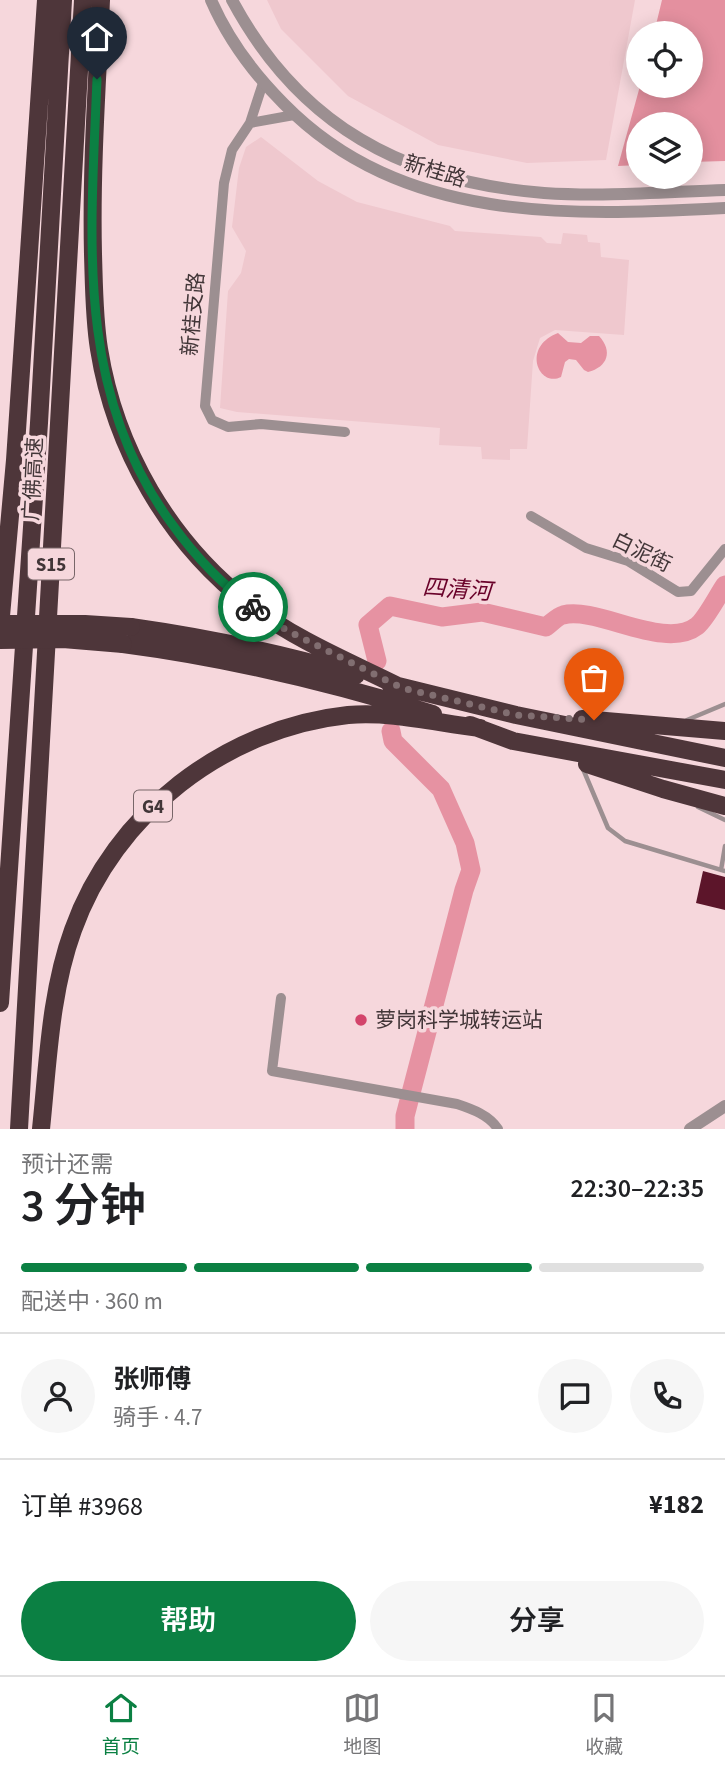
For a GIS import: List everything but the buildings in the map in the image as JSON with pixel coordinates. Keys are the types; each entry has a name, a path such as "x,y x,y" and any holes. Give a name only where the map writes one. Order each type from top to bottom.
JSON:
{"highway":[{"path":"46,0 15,460 0,625 85,624 131,627 227,642 299,658 402,688 516,715 725,758"},
{"name":"广佛高速","path":"0,1003 40,410 64,0"},
{"name":"广佛高速","path":"19,1129 83,0"},
{"path":"101,0 92,211 94,293 99,349 111,400 125,442 143,480 165,514 188,546 214,575 286,630 402,688"},
{"path":"0,640 63,639 201,655 365,693 480,728"},
{"name":"G4","path":"41,1129 61,971 73,930 90,892 107,861 154,806 201,768 230,752 261,737 318,720 348,715 380,715 480,728 513,741 725,780"},
{"path":"516,715 725,731"},
{"path":"513,741 725,806"}],"street":[{"name":"新桂路","path":"211,0 229,34 263,83 314,132 372,169 430,192 474,203 546,211 649,212 725,208"},
{"name":"新桂路","path":"233,0 258,45 278,70 326,117 375,148 444,176 503,188 543,192 607,194 725,190"},
{"name":"新桂支路","path":"263,83 250,123 232,150 224,183 205,406 212,420 228,427 261,424 345,432"},
{"path":"250,123 294,115"},
{"name":"白泥街","path":"531,516 586,548 628,561 678,592 691,591 725,549"},
{"path":"281,998 272,1071 475,1110 498,1129"},
{"path":"690,1129 725,1105"}],"lane":[{"path":"673,727 725,704"},
{"path":"579,762 608,828 625,841 723,870 725,846"},
{"path":"663,789 725,820"}],"shaded area":[{"path":"267,0 635,0 631,21 626,21 626,50 606,160 527,163 438,145 348,96 281,29"},
{"path":"662,0 725,0 725,161 703,162 703,112 633,112 637,98 703,98 703,21 657,21"},
{"path":"261,137 318,181 357,202 450,226 455,231 541,237 547,243 561,244 563,233 587,235 588,242 600,243 601,257 629,260 624,335 555,330 540,338 533,361 527,449 510,449 510,460 482,459 481,447 439,445 440,428 237,412 220,408 228,291 241,273 246,251 232,227 239,168 246,147"},
{"path":"626,137 626,166 618,166"},
{"path":"558,333 568,342 581,343 590,336 599,336 606,347 604,362 588,372 576,360 569,359 565,362 561,377 546,377 537,364 537,356 547,339"}],"waterway":[{"name":"四清河","path":"377,661 368,625 390,606 442,617 482,612 546,627 561,616 577,614 667,634 683,632 697,626 725,585"},
{"name":"四清河","path":"391,731 393,741 441,789 465,843 471,870 405,1116 405,1129"}],"way so far":[{"path":"253,607 286,630 402,688 516,715 594,720"}],"place":[{"name":"萝岗科学城转运站","path":"361,1020"}],"route":[{"path":"97,79 92,211 94,293 99,349 111,400 125,442 143,480 165,514 188,546 214,575 253,607"}]}
